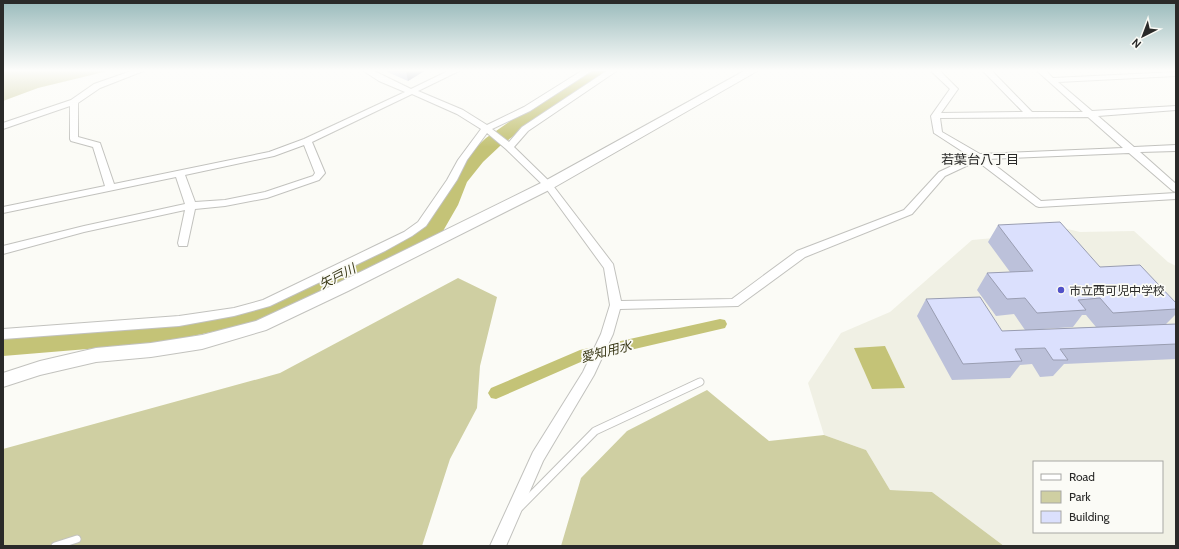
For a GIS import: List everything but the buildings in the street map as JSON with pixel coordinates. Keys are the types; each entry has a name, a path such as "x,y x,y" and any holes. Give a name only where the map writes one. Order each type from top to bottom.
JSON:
{"street":[{"path":"3,126 74,102 83,96"},
{"path":"3,210 271,154 307,142 404,96"},
{"path":"424,96 460,112 488,130 509,147 548,186 609,267 616,305 607,334 588,375 538,457 498,546"},
{"path":"3,334 179,321 234,312 266,303 381,248 408,234 422,224 452,180 463,160 488,130 548,96"},
{"path":"509,147 525,129 575,96"},
{"path":"3,380 40,368 96,355 151,350 202,342 260,326 343,287 548,186 709,96"},
{"path":"949,96 935,116 938,132 978,157 1039,204 1176,196"},
{"path":"1011,96 1030,115"},
{"path":"1069,96 1176,189"},
{"path":"74,102 74,140 97,145 111,188"},
{"path":"935,116 1090,114 1176,108"},
{"path":"3,250 84,229 191,206 225,203 267,195 316,178 320,173 307,142"},
{"path":"616,305 734,303 801,254 908,212 942,174 978,157 1176,148"},
{"path":"180,174 191,206 183,243"}],"lane":[{"path":"510,517 595,431 700,382"},
{"path":"55,546 77,539"}],"shaded area":[{"path":"1043,223 1080,232 1134,231 1168,262 1176,266 1176,546 1004,546 932,492 890,490 866,450 824,435 808,383 841,333 890,312 972,240 1037,234"},
{"path":"885,346 905,388 872,389 854,348"}],"green space":[{"path":"3,96 17,96 3,101"},
{"path":"458,278 497,297 480,366 477,408 450,459 422,546 3,546 3,449 280,373"},
{"path":"707,390 769,441 824,435 866,450 890,490 932,492 1004,546 561,546 581,478 627,431"}],"waterway":[{"name":"矢戸川","path":"3,346 160,333 240,317 282,305 368,260 431,233 448,205 458,181 476,158 493,142 561,96"},
{"name":"愛知用水","path":"496,393 580,356 720,324"}],"place":[{"name":"市立西可児中学校","path":"1061,290"}],"district":[{"name":"若葉台八丁目","path":"980,159"}]}
